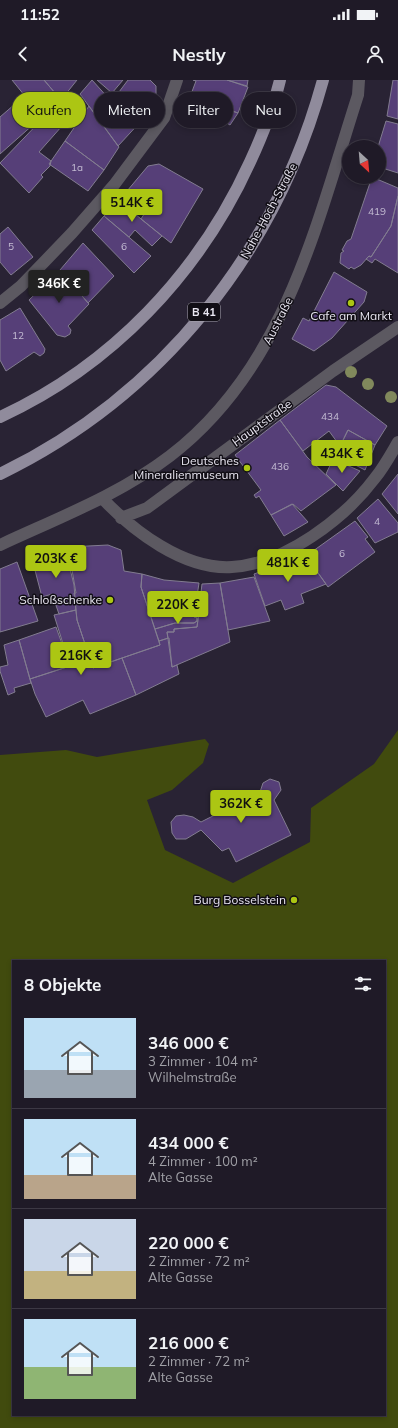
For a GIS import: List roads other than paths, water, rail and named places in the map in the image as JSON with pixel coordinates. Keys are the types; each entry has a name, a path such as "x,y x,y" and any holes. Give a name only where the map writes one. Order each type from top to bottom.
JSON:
{"main road":[{"path":"0,417 51,390 85,368 128,333 174,285 209,237 238,187 274,103 280,80"},
{"name":"Nahe-Hoch-Straße","path":"0,474 55,444 89,422 117,400 152,370 212,303 238,269 281,194 311,121 323,80"}],"street":[{"path":"0,303 21,286 72,233 114,184 164,118 177,80"},
{"name":"Austraße","path":"102,498 170,456 198,432 226,403 258,359 287,306 308,250 358,95 359,80"},
{"name":"Hauptstraße","path":"121,518 147,508 333,371 398,327"},
{"path":"0,545 102,498 121,518 146,537 181,556 206,565 231,568 248,565 274,556 302,543 344,512 376,477 398,442"}],"place":[{"name":"Cafe am Markt","path":"351,303"},
{"name":"Deutsches Mineralienmuseum","path":"247,468"},
{"name":"Schloßschenke","path":"110,600"},
{"name":"Burg Bosselstein","path":"294,900"}]}
